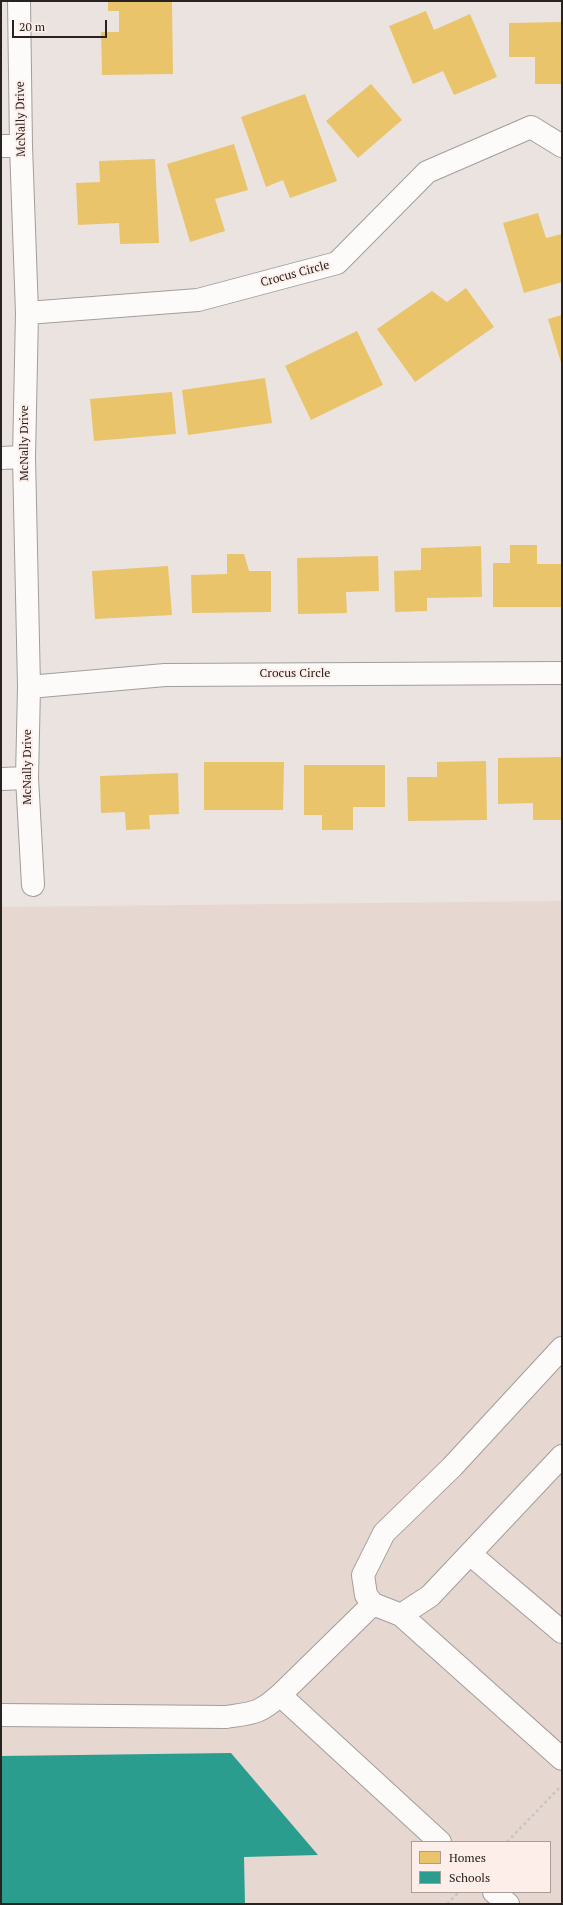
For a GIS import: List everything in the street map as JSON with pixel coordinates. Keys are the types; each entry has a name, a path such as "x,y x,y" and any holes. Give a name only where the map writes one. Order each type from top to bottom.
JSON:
{"street":[{"name":"McNally Drive","path":"19,1 11,146 27,313 24,457 30,687 26,778 33,885"},
{"name":"Crocus Circle","path":"27,313 198,300 337,263 427,172 531,127 562,146"},
{"path":"1,458 24,457"},
{"name":"Crocus Circle","path":"30,687 165,675 562,673"},
{"path":"1,779 26,778"},
{"path":"562,1348 452,1467 384,1533 363,1575 366,1595 373,1604 400,1616 562,1759"},
{"path":"400,1616 430,1596 562,1456"},
{"path":"470,1554 562,1632"},
{"path":"1,1715 226,1717 250,1714 264,1709 280,1695 373,1604"},
{"path":"280,1695 439,1841"},
{"path":"495,1893 508,1904"}],"path":[{"path":"508,1841 562,1785"},
{"path":"447,1904 458,1893"}],"shaded area":[{"path":"562,901 562,1904 1,1904 1,907"}],"building: Homes":[{"path":"108,1 172,1 173,74 102,75 101,32 119,32 119,11 108,11"},
{"path":"426,11 434,30 470,14 497,77 454,95 443,71 413,84 389,26"},
{"path":"562,22 562,84 535,84 535,57 509,57 509,23"},
{"path":"371,84 402,120 358,158 326,121"},
{"path":"305,94 337,181 290,198 283,180 266,187 241,117"},
{"path":"234,144 248,190 215,199 225,231 190,242 167,164"},
{"path":"155,159 159,243 120,244 119,223 78,225 76,183 100,182 99,161"},
{"path":"538,213 546,238 562,234 562,282 524,293 503,223"},
{"path":"466,288 494,327 415,382 377,329 432,291 447,302"},
{"path":"562,315 562,366 548,319"},
{"path":"357,331 383,385 311,420 285,366"},
{"path":"265,378 272,423 188,435 182,390"},
{"path":"172,392 176,434 94,441 90,399"},
{"path":"510,545 537,545 537,564 562,564 562,607 493,607 493,563 510,563"},
{"path":"481,546 482,597 427,598 427,611 395,612 394,571 421,570 421,548"},
{"path":"227,554 244,554 249,571 271,571 271,612 192,613 191,575 227,574"},
{"path":"378,556 379,591 346,592 347,613 298,614 297,558"},
{"path":"168,566 172,615 95,619 92,571"},
{"path":"562,757 562,820 533,820 533,803 498,804 498,758"},
{"path":"486,761 487,820 408,821 407,777 437,777 437,762"},
{"path":"204,762 284,762 283,810 204,810"},
{"path":"304,765 385,765 385,807 353,807 353,830 322,830 322,815 304,815"},
{"path":"178,773 179,814 149,815 150,829 126,830 125,812 101,813 100,776"}],"building: Schools":[{"path":"231,1753 318,1855 244,1857 245,1904 1,1904 1,1756"}]}
